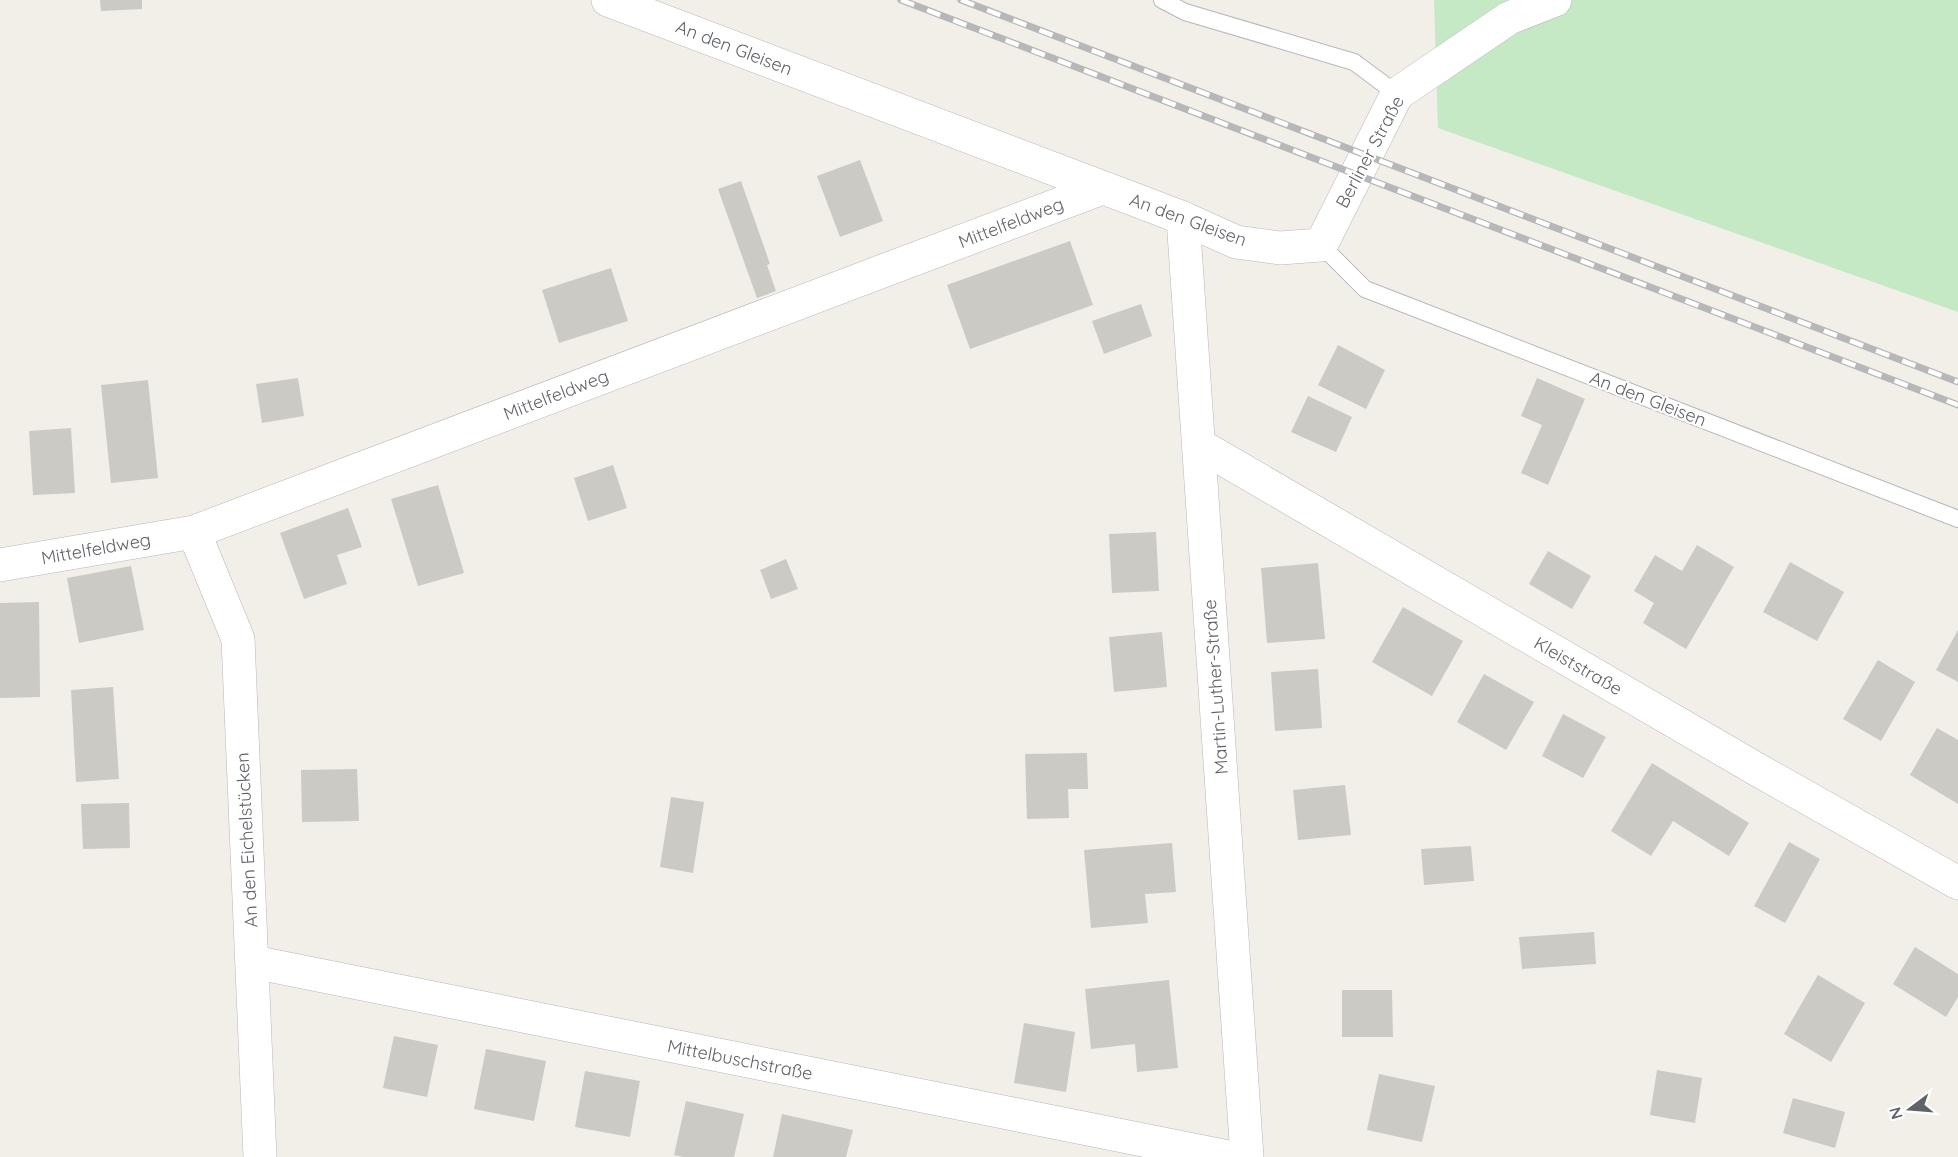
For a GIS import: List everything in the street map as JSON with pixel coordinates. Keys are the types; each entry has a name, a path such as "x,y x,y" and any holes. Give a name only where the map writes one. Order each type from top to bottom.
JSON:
{"street":[{"name":"An den Gleisen","path":"608,0 1183,218 1236,242 1280,248 1321,245"},
{"name":"Berliner Straße","path":"1321,245 1397,94 1509,18 1555,0"},
{"name":"Mittelfeldweg","path":"0,565 194,532 1102,188"},
{"name":"Martin-Luther-Straße","path":"1183,218 1247,1157"},
{"name":"Kleiststraße","path":"1199,445 1758,770 1958,883"},
{"name":"An den Eichelstücken","path":"194,532 237,639 260,1157"},
{"name":"Mittelbuschstraße","path":"253,962 1228,1157"}],"lane":[{"path":"1162,0 1185,12 1354,62 1397,94"},
{"name":"An den Gleisen","path":"1321,245 1365,289 1958,519"}],"green space":[{"path":"1434,0 1958,0 1958,312 1438,128"}],"building":[{"path":"100,0 142,0 142,9 101,11"},
{"path":"860,160 883,221 840,237 817,176"},
{"path":"741,181 770,264 767,265 776,291 757,298 718,189"},
{"path":"1070,241 1093,305 970,349 947,285"},
{"path":"611,268 628,321 559,343 542,290"},
{"path":"1141,304 1152,336 1104,354 1092,321"},
{"path":"1338,345 1385,370 1366,409 1318,385"},
{"path":"298,378 304,416 262,423 256,384"},
{"path":"1537,378 1585,399 1548,485 1521,473 1542,425 1521,416"},
{"path":"148,380 158,478 111,483 101,385"},
{"path":"1308,396 1352,417 1336,452 1291,432"},
{"path":"71,428 75,493 33,495 29,431"},
{"path":"613,465 627,508 588,521 574,478"},
{"path":"438,485 464,573 418,586 391,499"},
{"path":"348,508 362,547 337,555 347,584 304,599 280,533"},
{"path":"1156,532 1159,591 1112,593 1109,534"},
{"path":"1697,545 1734,567 1686,649 1643,623 1654,603 1634,591 1655,555 1682,571"},
{"path":"1548,551 1591,576 1572,609 1529,584"},
{"path":"786,559 798,589 771,599 760,570"},
{"path":"1790,562 1844,592 1817,641 1763,612"},
{"path":"1318,563 1325,639 1267,643 1261,568"},
{"path":"131,566 144,630 79,643 67,578"},
{"path":"39,602 40,697 0,698 0,603"},
{"path":"1403,607 1463,641 1432,696 1372,662"},
{"path":"1958,630 1958,682 1936,670"},
{"path":"1162,632 1167,687 1114,692 1109,637"},
{"path":"1878,660 1915,682 1881,741 1843,719"},
{"path":"1318,669 1322,728 1275,731 1271,672"},
{"path":"1484,674 1534,702 1506,750 1457,722"},
{"path":"113,687 119,779 76,782 71,690"},
{"path":"1563,714 1606,737 1583,778 1542,756"},
{"path":"1937,728 1958,740 1958,804 1910,775"},
{"path":"1087,753 1088,789 1068,789 1069,818 1027,819 1025,754"},
{"path":"1652,763 1749,823 1729,856 1673,821 1651,856 1611,831"},
{"path":"357,769 359,821 302,822 301,770"},
{"path":"1345,785 1351,835 1298,840 1293,790"},
{"path":"671,797 704,802 693,873 660,867"},
{"path":"129,803 130,848 83,849 81,804"},
{"path":"1789,842 1820,859 1785,923 1754,906"},
{"path":"1172,843 1176,892 1145,894 1148,923 1091,928 1084,850"},
{"path":"1471,846 1474,881 1424,885 1421,849"},
{"path":"1594,932 1596,964 1522,969 1519,937"},
{"path":"1915,947 1958,974 1958,997 1946,1017 1893,984"},
{"path":"1818,975 1865,1003 1831,1062 1784,1034"},
{"path":"1169,980 1178,1068 1137,1072 1135,1044 1091,1049 1085,989"},
{"path":"1342,990 1392,990 1393,1037 1342,1037"},
{"path":"1024,1023 1075,1032 1066,1092 1014,1083"},
{"path":"394,1036 438,1045 427,1097 383,1088"},
{"path":"486,1049 546,1061 534,1121 474,1109"},
{"path":"1657,1070 1702,1078 1695,1123 1650,1115"},
{"path":"585,1071 640,1081 630,1137 575,1127"},
{"path":"1379,1074 1435,1086 1422,1142 1367,1130"},
{"path":"1793,1098 1845,1112 1835,1148 1783,1133"},
{"path":"686,1101 744,1114 734,1157 674,1155"},
{"path":"782,1114 853,1130 846,1157 773,1157"}],"railway":[{"path":"901,0 1958,405"},
{"path":"961,0 1958,382"}]}
